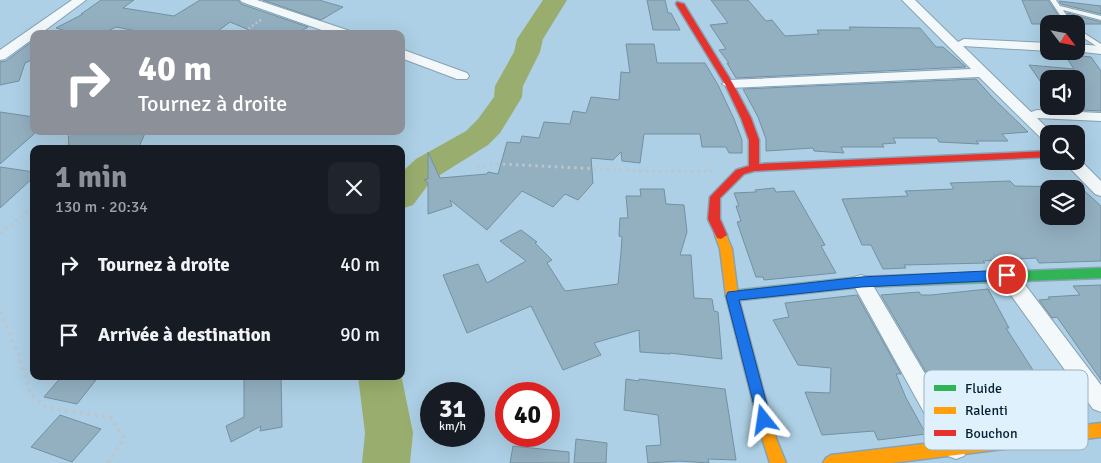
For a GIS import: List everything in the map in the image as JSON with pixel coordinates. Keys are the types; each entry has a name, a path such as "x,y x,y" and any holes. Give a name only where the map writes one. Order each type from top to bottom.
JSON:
{"street":[{"path":"37,30 80,0"},
{"path":"246,0 334,30"},
{"path":"908,0 981,73 1040,126"},
{"path":"918,0 1037,114 1044,125"},
{"path":"680,4 729,84 746,118 754,140 754,168"},
{"path":"0,56 30,35"},
{"path":"964,43 1040,47"},
{"path":"1085,48 1101,48"},
{"path":"405,55 462,76"},
{"path":"729,84 981,73"},
{"path":"1037,114 1101,117"},
{"path":"778,463 768,438 732,296 726,249 714,219 715,197 740,172 754,168 1040,154"},
{"path":"1085,160 1101,175"},
{"path":"1080,170 1101,190"},
{"path":"732,296 861,282 1007,275 1101,273"},
{"path":"1007,275 1077,370"},
{"path":"861,282 924,392"},
{"path":"1088,384 1101,402"},
{"path":"1088,432 1101,430"},
{"path":"831,463 939,450"}],"lane":[{"path":"1053,0 1063,15"},
{"path":"1058,7 1101,18"},
{"path":"1085,37 1101,48"},
{"path":"1088,39 1101,39"}],"path":[{"path":"247,30 274,10"},
{"path":"68,135 63,139 68,145"},
{"path":"477,166 500,164 740,172"},
{"path":"0,233 30,209"},
{"path":"0,312 19,355 31,394 47,408 110,417 124,438 108,463"}],"building":[{"path":"101,0 134,0 123,8 174,16 200,0 238,0 241,4 308,27 303,30 249,30 230,22 219,30 131,30 116,27 110,30 63,30 56,28 83,14 81,14"},
{"path":"263,0 319,0 343,7 321,20"},
{"path":"647,0 665,0 668,13 671,13 680,30 653,30"},
{"path":"711,0 748,0 766,21 772,20 785,36 819,34 817,30 851,30 849,27 920,28 936,47 943,47 966,67 736,78 727,63 729,63 719,50 726,49 710,25 728,23"},
{"path":"1022,0 1048,0 1058,15 1040,15 1040,24 1032,24"},
{"path":"1059,1 1101,6 1101,14 1061,4"},
{"path":"1085,18 1101,22 1101,24 1085,24"},
{"path":"30,43 30,61 25,63 19,81 0,85 0,62 6,61"},
{"path":"626,44 654,44 657,63 705,63 734,119 742,140 742,153 729,153 726,147 702,147 700,134 644,134 640,163 622,161 621,152 613,160 591,158 593,183 578,200 565,194 553,207 522,191 487,230 450,200 452,206 428,214 428,183 424,180 428,179 428,152 440,178 487,174 488,172 498,174 507,142 520,143 522,136 539,138 544,122 570,124 573,111 586,113 591,97 619,100 621,72 630,73"},
{"path":"1085,56 1091,57 1101,71 1101,111 1085,110 1085,70 1040,70 1040,81 1029,65 1074,69 1068,60 1085,60"},
{"path":"976,79 1028,132 1002,134 1008,141 976,141 979,144 939,142 937,138 893,138 896,143 882,144 884,147 841,147 844,153 814,151 813,148 766,151 766,139 758,117 743,89"},
{"path":"0,112 30,116 30,135 33,135 0,164"},
{"path":"68,135 144,135 140,145 69,145"},
{"path":"0,167 30,171 30,181 0,208"},
{"path":"1010,181 1015,186 1040,186 1040,225 1085,225 1085,192 1101,206 1101,261 1039,263 1036,258 983,261 985,263 904,265 906,268 883,269 871,245 862,245 842,199 908,196 905,191 954,189 950,183"},
{"path":"774,188 776,192 794,191 825,245 821,246 836,273 764,280 763,277 756,277 737,222 741,221 736,206 739,206 734,193 756,192 755,190"},
{"path":"640,189 664,189 666,204 684,205 687,232 680,255 691,255 694,298 712,299 714,311 718,312 722,359 670,353 640,352 639,330 594,343 601,355 563,370 531,306 467,333 443,275 478,264 487,283 526,261 500,241 521,230 537,242 535,243 552,260 547,263 565,291 618,284 622,237 619,236 620,218 628,218 626,196 641,196"},
{"path":"1101,285 1101,380 1057,317 1052,318 1039,300 1050,299 1048,297 1080,295 1073,286"},
{"path":"988,289 1009,328 1006,328 1033,370 925,370 881,295 919,292 921,295"},
{"path":"857,295 901,374 896,374 906,398 924,430 924,434 878,440 874,431 822,435 805,392 830,393 831,368 798,365 773,320 789,317 785,303"},
{"path":"626,379 725,389 736,460 708,459 709,463 679,461 648,463 646,446 661,445 658,415 624,410"},
{"path":"59,380 96,380 77,404 44,397"},
{"path":"244,380 281,380 282,427 260,431 261,426 231,442 226,426 244,417"},
{"path":"60,415 101,429 72,462 31,447"},
{"path":"576,439 607,443 606,463 574,463"},
{"path":"513,447 569,452 569,463 510,463"}],"waterway":[{"path":"405,192 416,177 428,167 477,138 489,126 508,97 509,86 527,52 530,39 555,0"},
{"path":"381,380 389,433 386,463"}],"traffic: fast":[{"path":"732,296 861,282 1101,273"}],"traffic: slow":[{"path":"721,235 726,249 732,296 769,438 778,463"},
{"path":"1088,432 1101,430"},
{"path":"831,463 937,450"}],"traffic: jam":[{"path":"680,4 729,84 746,118 754,140 754,168 740,172 715,197 714,219 721,235"},
{"path":"754,168 1040,154"}],"route":[{"path":"764,420 732,296 861,282 1007,275"}]}
